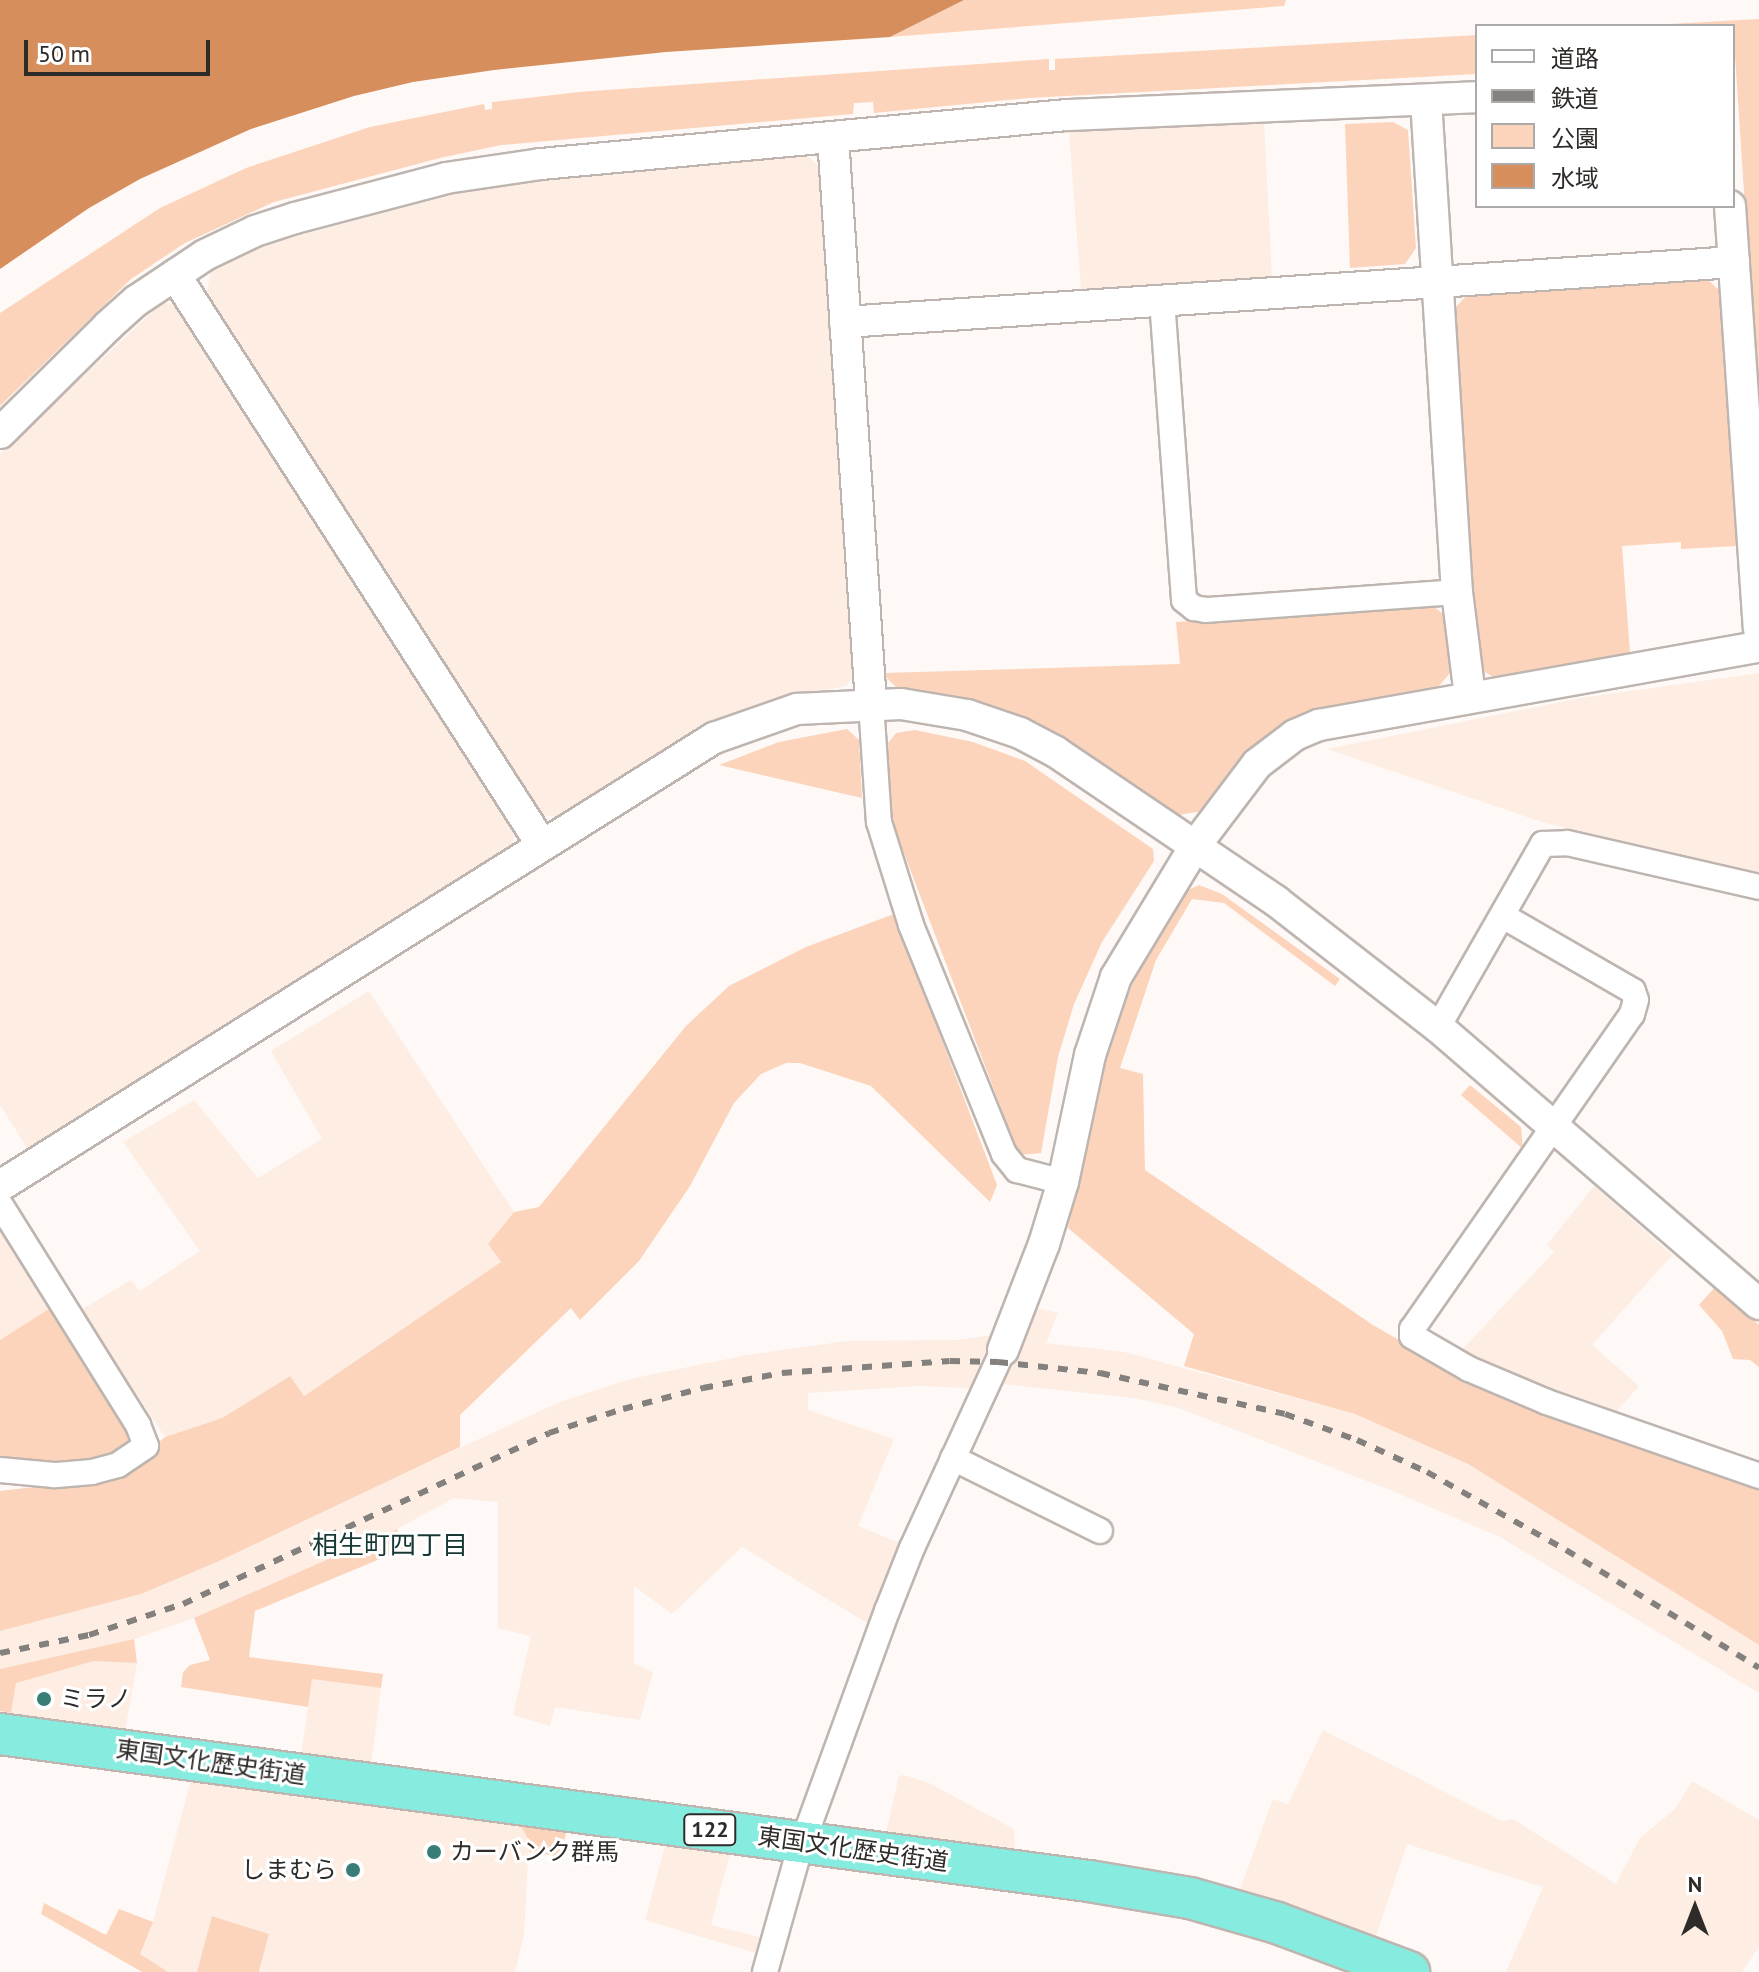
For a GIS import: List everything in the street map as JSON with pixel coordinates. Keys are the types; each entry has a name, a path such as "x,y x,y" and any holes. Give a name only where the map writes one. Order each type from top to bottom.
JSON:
{"highway":[{"name":"東国文化歴史街道","path":"0,1734 1190,1898 1277,1923 1409,1972"}],"street":[{"path":"0,433 108,326 205,255 255,231 446,178 500,168 1067,115 1475,97"},
{"path":"1426,100 1457,592 1470,696"},
{"path":"833,137 879,822 911,925 1004,1154 1017,1170 1063,1182"},
{"path":"1730,208 1759,629"},
{"path":"845,322 1734,262"},
{"path":"175,275 542,845"},
{"path":"1162,300 1184,600 1194,608 1206,610 1457,592"},
{"path":"765,1972 804,1843 892,1598 1003,1350 1044,1244 1063,1182 1090,1055 1116,977 1195,846 1257,764 1295,735 1330,723 1470,696 1759,647"},
{"path":"0,1186 714,738 797,709 871,703 935,708 1020,733 1076,763 1332,942 1555,1125 1759,1304"},
{"path":"1438,1027 1503,916 1535,853 1543,844 1553,841 1759,887"},
{"path":"1503,916 1633,991 1636,1000 1632,1014 1412,1329 1412,1336 1469,1369 1547,1402 1759,1476"},
{"path":"0,1204 138,1425 146,1446 118,1465 92,1472 54,1475 0,1470"},
{"path":"953,1458 1100,1531"}],"shaded area":[{"path":"1264,122 1272,278 1081,290 1069,131"},
{"path":"807,155 820,168 855,675 846,686 780,699 693,732 561,817 539,815 207,291 211,270 272,243 462,192 529,180"},
{"path":"163,302 181,306 516,828 511,847 29,1151 0,1105 0,454"},
{"path":"1759,673 1759,876 1542,822 1327,749 1581,698"},
{"path":"369,991 514,1212 488,1244 501,1262 303,1396 289,1376 222,1418 165,1437 81,1310 131,1280 140,1291 200,1251 123,1142 194,1100 258,1178 322,1139 271,1051"},
{"path":"1594,1186 1672,1255 1592,1345 1639,1386 1617,1411 1570,1394 1567,1396 1459,1353 1554,1252 1547,1245"},
{"path":"0,1230 51,1308 0,1340"},
{"path":"1036,1308 1058,1313 1046,1343 1124,1352 1355,1414 1468,1464 1759,1645 1759,1693 1500,1537 1390,1490 1179,1408 1134,1398 1003,1384"},
{"path":"992,1335 971,1388 919,1386 808,1393 808,1410 894,1439 858,1526 904,1545 872,1626 742,1547 672,1614 634,1586 634,1663 653,1673 640,1720 555,1707 550,1726 513,1715 531,1636 498,1628 498,1502 454,1498 397,1529 194,1618 134,1639 0,1669 0,1631 141,1594 560,1402 630,1379 747,1355 847,1341 959,1340"},
{"path":"94,1661 137,1663 125,1731 11,1713 16,1683"},
{"path":"312,1679 381,1688 371,1765 301,1755"},
{"path":"1323,1730 1502,1821 1513,1819 1616,1884 1640,1838 1675,1809 1692,1781 1759,1820 1759,1947 1742,1972 1506,1972 1543,1887 1407,1844 1375,1939 1239,1892 1273,1799 1288,1804"},
{"path":"899,1776 929,1783 1014,1829 1015,1852 886,1833"},
{"path":"191,1780 519,1823 529,1840 524,1935 515,1972 260,1972 269,1934 213,1916 197,1972 168,1972 139,1954 153,1922"},
{"path":"665,1846 730,1854 711,1925 763,1938 759,1954 645,1920"}],"green space":[{"path":"964,0 1286,0 1284,6 890,37"},
{"path":"1759,19 1759,418 1735,24 1669,24"},
{"path":"1475,35 1475,74 1029,98 874,113 873,102 854,103 853,114 501,145 440,158 274,202 185,243 131,279 0,406 0,313 160,208 246,168 370,127 484,104 485,110 492,109 492,102 579,92 1049,59 1049,70 1055,70 1055,59"},
{"path":"1393,122 1408,130 1416,248 1405,264 1350,268 1345,124"},
{"path":"1706,278 1721,292 1738,546 1681,549 1681,542 1622,546 1630,653 1495,678 1478,668 1455,308 1467,295"},
{"path":"1432,605 1447,617 1451,672 1438,687 1330,707 1288,724 1247,753 1203,811 1178,815 1097,759 1024,717 964,698 899,690 885,676 885,673 1180,664 1176,622"},
{"path":"847,729 859,740 862,798 719,765 779,742"},
{"path":"915,730 973,742 1025,761 1153,849 1154,861 1102,942 1074,1004 1058,1057 1041,1153 1019,1155 897,835 892,812 888,743 896,733"},
{"path":"1199,885 1222,894 1340,979 1335,986 1224,903 1192,899 1156,960 1120,1068 1143,1074 1145,1170 1373,1325 1453,1371 1606,1433 1759,1488 1759,1645 1468,1464 1355,1414 1184,1366 1194,1334 1068,1228 1103,1067 1119,1014 1142,964 1188,890"},
{"path":"894,914 997,1185 990,1202 871,1086 800,1063 786,1063 761,1074 734,1103 690,1186 639,1261 580,1320 571,1308 460,1415 460,1447 219,1561 141,1594 0,1631 0,1491 117,1477 165,1437 222,1418 290,1376 304,1396 501,1262 488,1244 514,1212 539,1207 686,1026 729,986 806,947"},
{"path":"1470,1085 1521,1127 1523,1149 1461,1095"},
{"path":"1715,1287 1759,1325 1759,1367 1750,1360 1733,1359 1722,1331 1699,1305"},
{"path":"52,1307 136,1439 119,1456 67,1464 0,1457 0,1340"},
{"path":"397,1529 404,1549 255,1611 249,1657 383,1674 381,1688 312,1679 308,1707 181,1687 183,1672 190,1665 210,1660 194,1618"},
{"path":"134,1639 137,1663 94,1661 16,1683 11,1713 0,1711 0,1669"},
{"path":"519,1823 566,1831 562,1857 529,1852 529,1840"},
{"path":"44,1903 106,1935 119,1909 153,1922 140,1954 168,1972 142,1972 41,1914"},
{"path":"212,1916 269,1934 259,1972 197,1972"}],"water":[{"path":"0,0 964,0 890,37 666,52 494,70 413,82 354,96 251,129 140,179 89,208 0,269"}],"railway":[{"path":"0,1653 89,1635 183,1604 549,1433 623,1409 703,1388 782,1373 950,1361 998,1362 1100,1373 1285,1414 1357,1440 1427,1472 1566,1550 1759,1668"}],"place":[{"name":"ミラノ","path":"44,1699"},
{"name":"カーバンク群馬","path":"434,1852"},
{"name":"しまむら","path":"353,1870"}],"district":[{"name":"相生町四丁目","path":"390,1545"}]}
